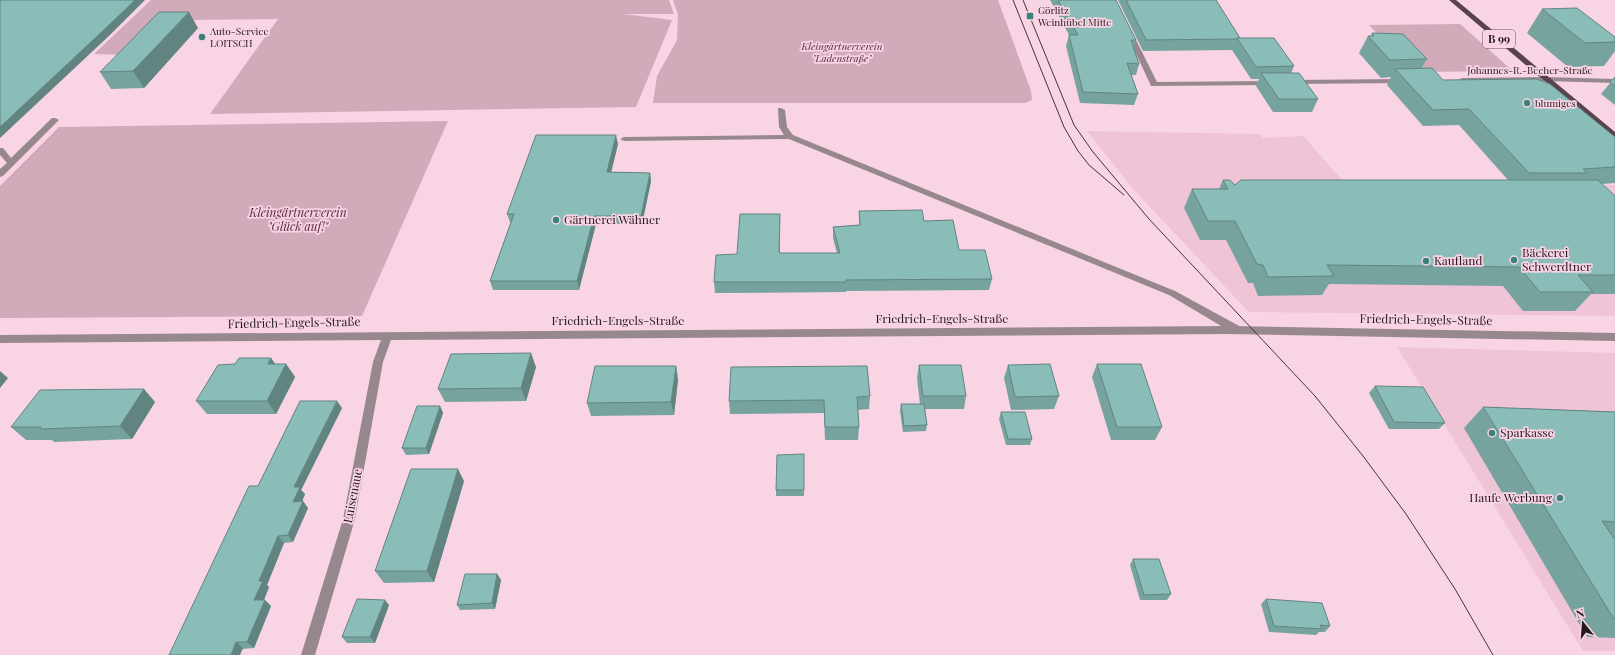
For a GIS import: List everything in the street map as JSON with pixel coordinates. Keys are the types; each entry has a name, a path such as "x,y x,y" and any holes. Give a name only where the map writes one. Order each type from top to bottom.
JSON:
{"main road":[{"name":"B 99","path":"1452,0 1615,136"}],"street":[{"path":"1127,27 1154,84 1411,81"},
{"name":"Johannes-R.-Becher-Straße","path":"1450,80 1546,79 1615,81"},
{"path":"781,110 783,127 790,137"},
{"path":"0,174 55,120"},
{"path":"624,139 790,137"},
{"name":"Friedrich-Engels-Straße","path":"790,137 1172,293 1237,330"},
{"path":"0,150 11,163"},
{"name":"Friedrich-Engels-Straße","path":"0,339 1237,330 1615,337"},
{"name":"Luisenaue","path":"308,655 349,519 378,362 388,335"}],"shaded area":[{"path":"1087,131 1260,134 1263,138 1303,136 1344,182 1615,185 1615,316 1249,312 1133,189"},
{"path":"1397,347 1615,353 1615,651 1583,651"}],"green space":[{"path":"151,0 669,0 674,14 624,14 672,20 636,107 210,114 278,19 191,20 128,55 94,54"},
{"name":"Kleingärtnerverein \"Ladenstraße\"","path":"673,0 998,0 1031,91 1032,100 1025,103 653,103 657,76 677,40 678,15"},
{"path":"1460,24 1513,71 1414,72 1369,25"},
{"name":"Kleingärtnerverein \"Glück auf!\"","path":"448,121 362,316 0,318 0,186 59,127"}],"building":[{"path":"0,0 135,0 0,127"},
{"path":"1058,0 1116,0 1136,40 1131,40 1139,64 1127,63 1138,94 1083,92 1069,35 1078,35"},
{"path":"1126,0 1216,0 1240,38 1146,40"},
{"path":"1577,8 1615,37 1615,42 1585,43 1542,9"},
{"path":"159,12 189,12 133,71 100,72"},
{"path":"1372,33 1403,34 1427,59 1390,60 1368,36 1374,36"},
{"path":"1237,38 1274,38 1294,66 1256,67"},
{"path":"1432,68 1443,80 1536,79 1550,84 1615,137 1615,167 1583,169 1587,173 1529,173 1469,109 1433,110 1395,69"},
{"path":"1261,73 1299,73 1318,99 1279,99"},
{"path":"1615,77 1615,86 1610,82"},
{"path":"536,135 616,135 607,172 650,173 641,216 594,216 577,281 490,281 514,214 507,214"},
{"name":"Kaufland","path":"1223,180 1230,180 1235,185 1241,180 1598,180 1615,196 1615,275 1578,275 1593,292 1540,292 1519,267 1327,265 1334,276 1268,277 1263,265 1257,264 1235,221 1208,221 1192,189 1228,189"},
{"path":"922,210 924,221 953,220 959,250 985,250 992,279 846,280 846,282 714,282 716,255 737,254 740,214 780,214 779,253 840,253 833,227 860,225 859,211"},
{"path":"531,353 521,388 438,389 451,354"},
{"path":"239,358 271,358 268,364 286,364 267,401 196,401 218,365 235,364"},
{"path":"1050,364 1059,396 1015,397 1008,365"},
{"path":"1097,364 1141,364 1162,427 1117,427"},
{"path":"919,365 961,365 966,396 923,396"},
{"path":"595,366 676,366 671,402 587,403"},
{"path":"867,366 870,396 857,397 859,427 825,427 824,400 729,401 731,367"},
{"path":"1375,386 1423,387 1445,423 1394,422"},
{"path":"144,389 120,426 41,429 41,427 11,427 40,390"},
{"path":"300,401 337,401 294,487 300,487 293,502 303,501 288,535 278,536 259,581 263,581 254,600 265,600 247,642 236,642 231,655 169,655 249,486 258,486"},
{"path":"901,404 924,404 927,425 904,426"},
{"path":"417,406 440,406 426,448 402,448"},
{"name":"Haufe Werbung","path":"1483,407 1615,412 1615,522 1602,521 1615,540 1615,619 1614,619"},
{"path":"1001,412 1025,412 1032,439 1008,439"},
{"path":"804,454 804,490 776,490 777,455"},
{"path":"411,469 458,469 427,571 375,571"},
{"path":"1133,559 1159,559 1171,594 1144,595"},
{"path":"465,574 497,574 492,603 457,605"},
{"path":"357,599 385,600 370,637 342,637"},
{"path":"1266,599 1322,603 1330,626 1320,625 1322,629 1274,626"}],"tram line":[{"path":"1013,0 1064,127 1078,151 1089,165 1124,195"},
{"path":"1023,0 1074,125 1093,152 1149,219 1315,396 1363,456 1406,514 1455,589 1493,655"}],"place":[{"name":"Görlitz Weinhübel Mitte","path":"1030,16"},
{"name":"Auto-Service LOITSCH","path":"202,37"},
{"name":"blumiges","path":"1527,103"},
{"name":"Gärtnerei Wähner","path":"556,220"},
{"name":"Bäckerei Schwerdtner","path":"1514,260"},
{"name":"Kaufland","path":"1426,261"},
{"name":"Sparkasse","path":"1492,433"},
{"name":"Haufe Werbung","path":"1560,498"}]}
